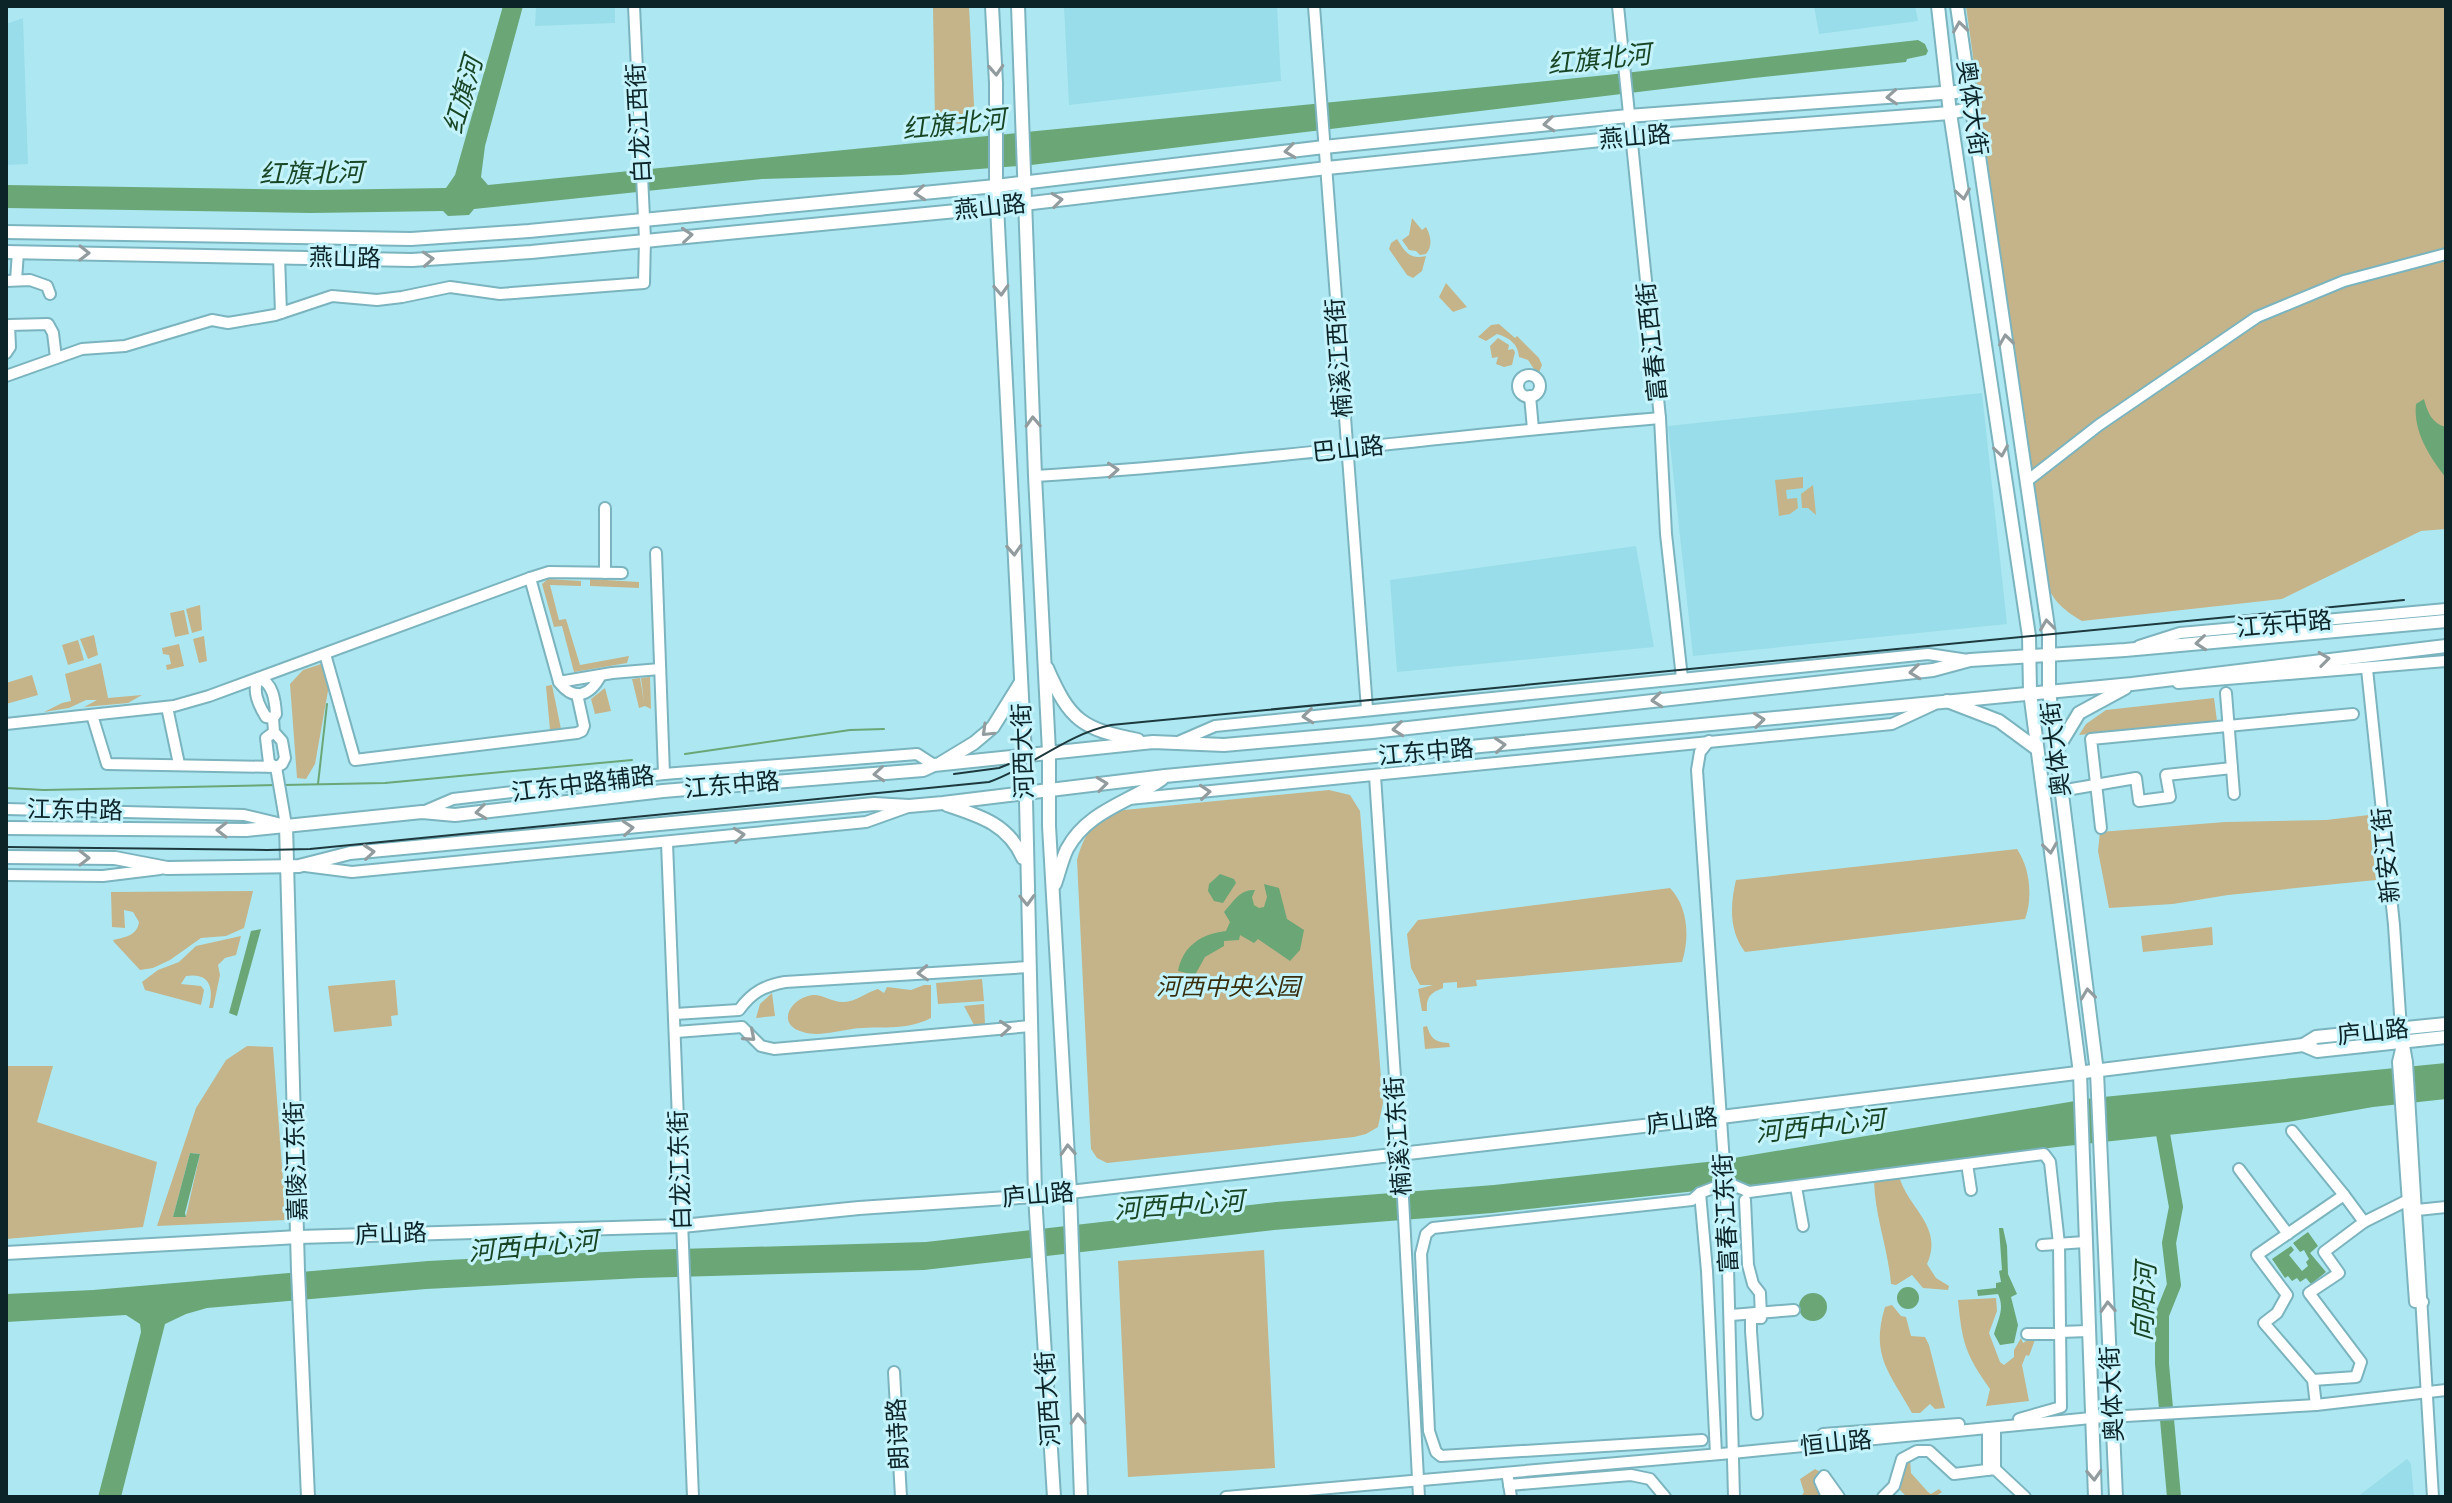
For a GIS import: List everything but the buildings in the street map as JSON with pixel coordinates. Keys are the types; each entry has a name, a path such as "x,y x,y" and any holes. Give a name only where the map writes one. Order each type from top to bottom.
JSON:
{"main road":[{"name":"河西大街","path":"992,6 996,186 1025,756 1035,1196 1054,1497"},
{"name":"河西大街","path":"1018,6 1052,891 1070,1192 1081,1497"},
{"name":"奥体大街","path":"1938,6 1950,113 2029,636 2030,692 2080,1073 2095,1497"},
{"name":"奥体大街","path":"1957,6 2049,634 2049,691 2097,1072 2116,1497"},
{"name":"燕山路","path":"6,232 411,239 529,231 996,186 1324,147 1628,116 1969,91"},
{"name":"燕山路","path":"12,252 412,260 531,252 997,207 1326,168 1630,137 1950,113 1972,108"},
{"name":"江东中路","path":"6,828 246,830 422,812 455,815 663,791 923,770 936,765 1153,742 1224,745 1372,732 1933,670 1970,660 2125,650 2446,621"},
{"name":"江东中路","path":"6,857 115,858 167,868 293,865 350,853 874,804 909,806 943,803 1165,776 2132,684 2446,646"},
{"path":"1044,661 1056,688 1077,719 1093,729 1153,742"},
{"path":"936,765 974,743 993,727 1021,682"},
{"path":"2056,751 2079,713 2132,684"},
{"path":"1944,700 1999,721 2037,749"},
{"path":"1052,891 1067,850 1080,829 1103,811 1146,791 1165,776"},
{"path":"943,803 974,814 1008,832 1026,866"},
{"name":"嘉陵江东街","path":"286,825 293,865 298,1271 308,1497"},
{"name":"庐山路","path":"6,1253 298,1237 682,1226 859,1208 1035,1196 1721,1117 2303,1045 2317,1051 2401,1036 2446,1024"},
{"name":"庐山路","path":"2401,1036 2446,1037"}],"street":[{"name":"白龙江西街","path":"281,313 332,296 377,300 450,287 511,293 644,283 645,239 634,6"},
{"name":"楠溪江西街","path":"1314,6 1367,709"},
{"name":"富春江西街","path":"1618,6 1660,418 1666,534 1682,678"},
{"path":"12,252 11,280 42,283 50,294"},
{"path":"2027,481 2099,425 2257,317 2344,281 2446,254"},
{"path":"6,376 82,349 125,346 212,320 228,323 281,313 279,257"},
{"path":"6,353 10,347 9,325 48,324 53,333 56,358"},
{"path":"1530,396 1533,429"},
{"name":"巴山路","path":"1035,476 1184,465 1660,418"},
{"path":"605,508 605,573"},
{"path":"656,553 664,774"},
{"path":"6,724 167,707 209,696 549,572 622,573"},
{"path":"530,578 559,682 566,692 577,694 592,688 601,675"},
{"name":"江东中路","path":"2125,650 2180,633 2446,609"},
{"path":"325,654 355,760 577,733 584,726 577,694"},
{"name":"江东中路","path":"1178,742 1215,726 1367,709 1928,654 1970,660"},
{"name":"江东中路","path":"2132,684 2193,683 2446,661"},
{"path":"559,682 660,669"},
{"name":"新安江街","path":"2367,669 2394,925 2415,1302 2423,1302"},
{"path":"92,715 107,764 276,767 285,758 282,741 274,732 273,718 276,714 271,686 259,678"},
{"path":"2226,693 2234,794"},
{"name":"江东中路","path":"1127,800 1892,724 1944,700"},
{"path":"167,707 179,764"},
{"path":"2101,828 2091,739 2353,714"},
{"path":"274,732 265,743 269,763 276,767"},
{"name":"富春江东街","path":"1709,741 1700,752 1697,770 1726,1186 1734,1497"},
{"name":"江东中路辅路","path":"422,812 453,799 664,774 917,754 936,765"},
{"path":"276,767 286,825"},
{"path":"2060,791 2136,778 2139,801 2170,797 2166,775 2232,768"},
{"name":"楠溪江东街","path":"1375,776 1419,1497"},
{"name":"江东中路","path":"293,865 352,872 667,843 866,822 909,806"},
{"name":"江东中路","path":"6,809 244,815 286,825"},
{"name":"白龙江东街","path":"667,843 693,1497"},
{"name":"江东中路","path":"6,875 103,876 167,868"},
{"path":"675,1014 739,1010 754,992 770,984 785,982 1029,967"},
{"path":"676,1032 742,1027 761,1046 774,1049 1031,1026"},
{"name":"新安江街","path":"2406,1115 2417,1210 2433,1497"},
{"path":"2292,1131 2364,1222"},
{"path":"1702,1440 1441,1456 1436,1452 1429,1431 1421,1254 1426,1234 1433,1228 1692,1200 1700,1193 1726,1186 1749,1192 2044,1154 2050,1162 2052,1173 2059,1244 2061,1407 2026,1418 2003,1421 1823,1434"},
{"path":"1967,1164 1971,1190"},
{"path":"2239,1169 2288,1234"},
{"path":"1796,1187 1803,1226"},
{"path":"1700,1193 1716,1454"},
{"path":"2287,1295 2257,1255 2344,1195"},
{"path":"1745,1200 1748,1265 1753,1284 1760,1293 1761,1318 1751,1318 1757,1414"},
{"path":"2287,1295 2309,1293 2339,1273 2324,1252 2364,1222 2408,1200"},
{"path":"2417,1210 2446,1207"},
{"path":"2042,1245 2085,1242"},
{"path":"2309,1293 2361,1362 2356,1377 2313,1380"},
{"path":"2287,1295 2277,1313 2264,1323 2313,1380 2316,1405"},
{"path":"1731,1315 1794,1310"},
{"path":"2027,1334 2088,1331"},
{"name":"朗诗路","path":"894,1372 901,1497"},
{"name":"恒山路","path":"1226,1497 2091,1418 2316,1405 2446,1390"},
{"path":"1992,1428 1992,1470"},
{"path":"1883,1497 1894,1486 1902,1459 1917,1451 1929,1451 1954,1474 1992,1470 2025,1497"},
{"path":"1507,1472 1511,1497"},
{"path":"1509,1485 1631,1475 1650,1479 1665,1497"},
{"path":"1827,1497 1820,1481 1824,1476 1839,1497"}],"shaded area":[{"path":"503,6 523,6 485,146 481,177 488,185 1607,75 1918,40 1925,44 1928,51 1926,55 1907,59 1906,62 1031,165 901,175 762,179 474,209 469,215 448,216 443,211 311,213 6,208 6,185 314,190 446,188 455,175"},
{"path":"536,6 615,6 615,23 535,26"},
{"path":"1064,6 1277,6 1281,81 1069,105"},
{"path":"1814,6 1915,6 1918,21 1819,34"},
{"path":"23,18 28,164 6,165 6,24"},
{"path":"1982,393 2007,624 1693,656 1668,426"},
{"path":"2424,399 2434,420 2446,427 2446,478 2428,452 2417,424 2416,404"},
{"path":"1636,546 1654,647 1397,672 1390,580"},
{"path":"1220,874 1234,879 1236,883 1223,903 1214,901 1208,891 1209,884"},
{"path":"1264,884 1279,888 1287,919 1304,930 1300,950 1290,961 1258,939 1254,943 1240,935 1239,940 1224,941 1224,946 1205,957 1195,975 1178,971 1184,954 1195,942 1226,931 1230,922 1224,912 1241,894 1255,890 1252,897 1254,905 1264,907 1267,897"},
{"path":"261,929 237,1016 229,1013 251,931"},
{"path":"2446,1063 2446,1099 2373,1107 2288,1122 1780,1182 1492,1213 1274,1230 924,1270 640,1278 426,1289 207,1308 165,1324 121,1497 98,1497 141,1332 140,1324 126,1315 6,1322 6,1294 93,1290 428,1261 644,1250 926,1242 1276,1202 1494,1185 1716,1161 2093,1098"},
{"path":"190,1153 200,1154 186,1217 173,1217"},
{"path":"1999,1228 2003,1228 2008,1274 2017,1294 2011,1297 2018,1325 2014,1343 2000,1345 1994,1334 2001,1309 1998,1294 1978,1296 1977,1290 1996,1288 1996,1283 2001,1282"},
{"path":"2308,1232 2318,1246 2310,1253 2326,1272 2311,1284 2306,1278 2300,1282 2297,1278 2292,1281 2288,1276 2285,1278 2272,1259 2291,1246 2294,1250 2289,1255 2302,1271 2308,1266 2306,1262 2309,1259 2304,1250 2300,1252 2293,1243"},
{"path":"1908,1287 1916,1290 1919,1298 1916,1306 1908,1309 1900,1306 1897,1298 1900,1290"},
{"path":"1813,1293 1823,1297 1827,1307 1823,1317 1813,1321 1803,1317 1799,1307 1803,1297"},
{"path":"2407,1459 2411,1464 2414,1497 2357,1497"}],"green space":[{"path":"933,6 969,6 975,124 935,123"},
{"path":"1966,6 2446,6 2446,529 2421,531 2282,599 2082,621 2058,603 2045,576"},
{"path":"1412,218 1422,230 1426,227 1429,234 1430,244 1426,254 1409,250 1402,240 1409,235"},
{"path":"1397,239 1408,254 1426,256 1422,271 1413,278 1407,275 1389,249"},
{"path":"1446,283 1467,307 1453,312 1439,297"},
{"path":"1499,324 1515,338 1517,336 1539,358 1542,365 1538,375 1528,360 1519,357 1517,348 1509,340 1497,334 1486,341 1478,337 1491,325"},
{"path":"1498,338 1509,345 1508,350 1515,352 1512,365 1504,367 1496,364 1498,357 1492,358 1490,346"},
{"path":"1803,477 1803,488 1786,490 1787,499 1797,498 1798,508 1790,514 1779,516 1775,480"},
{"path":"1813,485 1816,515 1808,508 1802,508 1801,494"},
{"path":"548,579 581,581 581,586 550,585 559,620 566,619 580,665 629,656 627,663 574,672 562,626 554,627 542,584"},
{"path":"590,579 639,582 639,588 590,586"},
{"path":"200,605 202,630 192,633 186,609"},
{"path":"184,610 189,634 175,637 170,613"},
{"path":"94,635 98,655 88,659 80,639"},
{"path":"204,636 207,661 199,663 193,639"},
{"path":"78,640 84,660 68,665 62,645"},
{"path":"179,644 184,666 167,670 166,665 171,664 169,655 163,654 162,648"},
{"path":"327,662 331,674 315,764 306,779 297,778 290,684 303,670"},
{"path":"101,663 108,698 142,695 128,703 84,707 97,700 86,700 69,708 44,712 71,701 65,674"},
{"path":"32,675 38,695 6,704 6,683"},
{"path":"650,677 651,709 645,706 639,708 632,679 640,678 644,702 641,678"},
{"path":"552,685 561,729 550,730 546,686"},
{"path":"605,688 611,711 595,714 591,699"},
{"path":"2214,698 2217,721 2079,735 2086,724 2106,710"},
{"name":"河西中央公园","path":"1329,790 1350,795 1360,811 1383,1103 1378,1127 1354,1137 1107,1163 1097,1158 1091,1149 1077,860 1088,833 1098,822 1124,810"},
{"path":"2369,815 2376,880 2228,895 2173,904 2109,908 2098,851 2100,832"},
{"path":"2017,849 2029,883 2025,919 1745,952 1736,935 1732,908 1736,880"},
{"path":"1670,888 1681,904 1686,923 1682,962 1476,980 1477,986 1457,988 1457,982 1443,983 1443,988 1430,996 1427,1011 1422,1011 1418,989 1433,985 1420,985 1411,968 1407,934 1418,920"},
{"path":"253,891 244,928 226,936 201,938 153,968 140,970 113,940 133,933 139,922 133,912 124,910 125,928 112,927 111,892"},
{"path":"2212,927 2213,945 2143,952 2141,936"},
{"path":"241,936 236,955 225,958 218,965 220,975 213,1008 209,1008 211,994 208,983 200,976 186,976 181,984 201,986 204,990 201,1005 145,990 142,982 158,970 179,962 196,946"},
{"path":"982,979 984,1001 938,1004 936,983"},
{"path":"395,980 398,1015 391,1016 392,1026 334,1032 328,986"},
{"path":"931,985 931,1018 911,1025 815,1034 795,1029 788,1020 795,1003 808,996 817,995 844,1002 878,989 884,993 887,987 911,990"},
{"path":"772,993 775,1016 756,1018 760,1004"},
{"path":"984,1004 985,1024 974,1025 964,1006"},
{"path":"1427,1026 1434,1039 1449,1043 1450,1047 1425,1049 1423,1027"},
{"path":"247,1046 273,1047 286,1220 157,1226 196,1108 226,1060","holes":["190,1153 200,1154 186,1216 173,1217"]},
{"path":"6,1066 53,1066 37,1122 157,1162 143,1227 6,1239"},
{"path":"1899,1176 1928,1228 1931,1251 1927,1264 1936,1278 1949,1286 1948,1290 1923,1288 1912,1275 1896,1285 1891,1284 1874,1181"},
{"path":"1264,1250 1275,1468 1128,1477 1118,1261"},
{"path":"1996,1298 1997,1311 1989,1333 2000,1362 2004,1365 2014,1357 2014,1350 2021,1338 2023,1343 2036,1337 2022,1365 2029,1401 1986,1406 1990,1389 1966,1347 1958,1300"},
{"path":"1892,1305 1901,1316 1906,1317 1911,1336 1925,1337 1945,1408 1935,1409 1930,1404 1920,1413 1912,1413 1890,1375 1881,1352 1880,1339 1885,1307"},
{"path":"1910,1458 1911,1473 1928,1492 1931,1494 1939,1489 1942,1492 1935,1497 1907,1497 1896,1486 1900,1467"},
{"path":"1815,1469 1824,1474 1825,1497 1801,1497 1804,1492 1800,1479"}],"waterway":[{"path":"318,784 327,704"},
{"path":"685,754 850,730 884,729"},
{"path":"283,785 385,783 632,760"},
{"path":"6,788 44,790 277,785"},
{"name":"向阳河","path":"2160,1117 2176,1207 2169,1243 2174,1285 2162,1315 2162,1364 2174,1497"}],"tram line":[{"path":"6,847 310,849 989,782 1064,743 1111,725 2404,600"},
{"path":"954,774 1009,764"}],"water label":[{"name":"红旗北河","path":"1599,59"},
{"name":"红旗河","path":"463,95"},
{"name":"红旗北河","path":"954,124"},
{"name":"红旗北河","path":"311,173"},
{"name":"河西中心河","path":"1820,1126"},
{"name":"河西中心河","path":"1179,1205"},
{"name":"河西中心河","path":"533,1246"}]}
